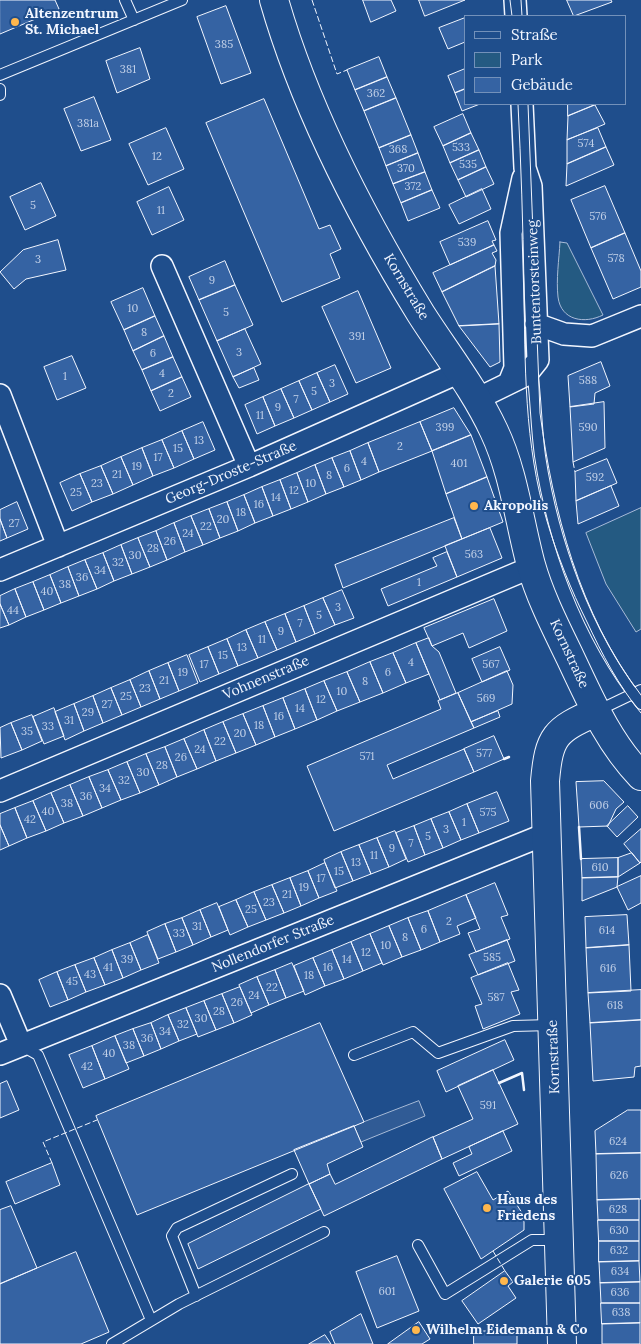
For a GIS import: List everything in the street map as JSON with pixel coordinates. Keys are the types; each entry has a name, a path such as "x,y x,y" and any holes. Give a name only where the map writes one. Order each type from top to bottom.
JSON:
{"street":[{"name":"Kornstraße","path":"274,0 302,80 338,162 381,244 421,313 477,399 496,434 511,480 532,567 553,622 596,712 569,724 554,737 547,755 544,781 562,1344"},
{"path":"515,0 516,15"},
{"name":"Buntentorsteinweg","path":"509,383 515,368 511,233 525,168 522,105"},
{"name":"Buntentorsteinweg","path":"525,168 531,186 538,360 532,369"},
{"path":"162,266 249,466"},
{"path":"536,324 564,334 592,336 641,316"},
{"path":"477,399 526,375 532,369"},
{"name":"Georg-Droste-Straße","path":"0,570 249,466 460,372"},
{"path":"0,394 58,546"},
{"name":"Vohnenstraße","path":"0,790 532,567"},
{"path":"596,712 624,758 641,776"},
{"name":"Nollendorfer Straße","path":"0,1054 546,834"},
{"path":"0,995 20,1045"}],"lane":[{"path":"125,0 134,20"},
{"path":"0,75 182,0"},
{"path":"0,89 0,95"},
{"path":"514,346 532,369 539,450 557,533 570,571 597,634 637,692 641,704"},
{"path":"596,712 637,692"},
{"path":"354,1055 413,1032 438,1053 513,1026 553,1025"},
{"path":"20,1045 38,1055 151,1320"},
{"path":"196,1296 172,1236 177,1228 292,1174"},
{"path":"112,1344 196,1296 324,1232"},
{"path":"418,1245 445,1294 532,1240 558,1240"}],"green space":[{"path":"560,242 567,243 603,315 582,320 569,316 560,305 557,283"},
{"path":"641,508 641,629 636,632 606,584 586,533"}],"shaded area":[{"path":"419,1101 425,1116 361,1142 354,1126"}],"building":[{"name":"Altenzentrum St. Michael","path":"0,0 55,0 59,9 0,34"},
{"path":"363,0 391,0 396,11 371,22"},
{"path":"419,0 465,0 425,16"},
{"path":"567,0 611,0 612,2 577,15 574,15"},
{"path":"226,6 251,73 221,84 197,17"},
{"path":"463,19 463,43 448,49 439,28"},
{"path":"140,48 150,79 117,93 106,61"},
{"path":"379,57 387,77 355,90 347,70"},
{"path":"463,70 463,90 455,93 448,76"},
{"path":"387,77 396,98 364,111 355,90"},
{"path":"463,90 463,105 477,105 462,111 455,93"},
{"path":"94,97 111,140 81,151 64,109"},
{"path":"396,98 411,135 379,148 364,111"},
{"path":"264,99 319,229 330,225 341,249 330,254 340,278 282,302 206,123"},
{"path":"568,105 595,105 568,116"},
{"path":"595,105 605,124 567,140 568,116"},
{"path":"463,114 471,133 443,146 434,127"},
{"path":"166,128 184,169 148,185 129,144"},
{"path":"598,128 606,147 567,164 567,140"},
{"path":"471,133 479,150 450,163 443,146"},
{"path":"411,135 418,153 386,166 379,148"},
{"path":"606,147 614,165 566,186 567,164"},
{"path":"479,150 486,167 458,180 450,163"},
{"path":"418,153 425,172 393,184 386,166"},
{"path":"486,167 494,184 466,197 458,180"},
{"path":"425,172 432,190 401,203 393,184"},
{"path":"41,183 56,216 25,230 10,197"},
{"path":"605,186 625,233 591,248 571,200"},
{"path":"169,187 184,220 152,235 137,202"},
{"path":"482,189 491,209 459,224 449,205"},
{"path":"432,190 440,208 408,221 401,203"},
{"path":"488,221 496,240 492,241 494,245 450,265 440,242"},
{"path":"625,233 641,271 641,287 613,299 591,248"},
{"path":"58,240 66,270 26,279 14,289 0,272 23,250"},
{"path":"494,245 497,251 492,253 496,260 495,266 442,292 433,273"},
{"path":"225,261 235,285 199,300 189,277"},
{"path":"495,266 499,324 459,326 442,292"},
{"path":"235,285 253,325 217,341 199,300"},
{"path":"143,288 155,316 124,330 111,302"},
{"path":"358,291 391,368 356,383 322,307"},
{"path":"155,316 164,336 133,351 124,330"},
{"path":"499,324 500,362 490,367 459,326"},
{"path":"245,329 261,364 233,377 217,341"},
{"path":"164,336 173,357 142,370 133,351"},
{"path":"72,356 86,388 57,400 44,367"},
{"path":"173,357 182,377 151,391 142,370"},
{"path":"601,362 610,386 595,393 594,404 570,407 568,376"},
{"path":"335,365 348,394 330,402 317,373"},
{"path":"254,368 259,380 239,388 233,377"},
{"path":"317,373 330,402 312,410 299,381"},
{"path":"182,377 191,397 160,411 151,391"},
{"path":"299,381 312,410 294,418 281,389"},
{"path":"281,389 294,418 275,426 263,397"},
{"path":"263,397 275,426 257,434 245,405"},
{"path":"604,402 605,448 573,462 570,407"},
{"path":"454,408 471,435 432,451 420,422"},
{"path":"203,422 215,450 194,459 182,431"},
{"path":"420,422 432,451 379,472 368,443"},
{"path":"182,431 194,459 174,468 162,440"},
{"path":"471,435 487,477 446,494 432,451"},
{"path":"162,440 174,468 153,476 142,448"},
{"path":"368,443 379,472 361,480 350,451"},
{"path":"142,448 153,476 133,485 121,457"},
{"path":"350,451 361,480 344,487 332,458"},
{"path":"121,457 133,485 113,494 101,466"},
{"path":"332,458 344,487 326,494 315,465"},
{"path":"607,459 617,483 576,501 575,472"},
{"path":"315,465 326,494 308,502 297,473"},
{"path":"101,466 113,494 92,502 80,474"},
{"path":"297,473 308,502 291,509 280,480"},
{"path":"80,474 92,502 72,511 60,483"},
{"name":"Akropolis","path":"487,477 503,522 462,539 446,494"},
{"path":"280,480 291,509 273,516 262,487"},
{"path":"611,486 619,506 578,524 576,501"},
{"path":"262,487 273,516 255,523 244,495"},
{"path":"244,495 255,523 238,531 227,502"},
{"path":"17,502 28,529 7,538 0,519 0,510"},
{"path":"227,502 238,531 220,538 209,509"},
{"path":"209,509 220,538 203,545 191,516"},
{"path":"191,516 203,545 185,552 174,523"},
{"path":"454,518 462,539 343,588 335,565"},
{"path":"0,519 7,538 0,541"},
{"path":"174,523 185,552 167,560 156,531"},
{"path":"490,528 502,558 457,577 445,546"},
{"path":"156,531 167,560 150,567 138,538"},
{"path":"138,538 150,567 132,574 121,545"},
{"path":"121,545 132,574 114,581 103,553"},
{"path":"447,552 457,577 388,606 381,589 437,566 433,558"},
{"path":"103,553 114,581 97,589 85,560"},
{"path":"85,560 97,589 79,596 68,567"},
{"path":"68,567 79,596 61,603 50,575"},
{"path":"50,575 61,603 44,610 33,582"},
{"path":"33,582 44,610 26,617 15,589"},
{"path":"15,589 26,617 9,625 0,604 0,596"},
{"path":"342,590 354,618 335,625 323,598"},
{"path":"323,598 335,625 315,634 304,606"},
{"path":"494,599 507,631 469,648 463,633 432,646 424,628"},
{"path":"0,604 9,625 0,628"},
{"path":"304,606 315,634 296,642 285,614"},
{"path":"285,614 296,642 277,650 265,622"},
{"path":"265,622 277,650 258,658 246,630"},
{"path":"246,630 258,658 238,666 227,639"},
{"path":"429,638 432,646 439,652 456,693 440,700 416,643"},
{"path":"227,639 238,666 219,674 208,647"},
{"path":"416,643 429,674 406,683 393,653"},
{"path":"208,647 219,674 200,682 189,655"},
{"path":"500,647 510,670 482,682 472,659"},
{"path":"393,653 406,683 383,693 370,662"},
{"path":"187,655 198,683 179,691 168,663"},
{"path":"370,662 383,693 360,702 347,672"},
{"path":"168,663 179,691 160,699 149,671"},
{"path":"149,671 160,699 141,707 130,680"},
{"path":"507,671 513,685 512,704 471,722 458,693"},
{"path":"347,672 360,702 337,711 324,681"},
{"path":"130,680 141,707 122,715 111,688"},
{"path":"324,681 337,711 317,720 305,689"},
{"path":"111,688 122,715 103,723 93,696"},
{"path":"305,689 317,720 295,729 283,698"},
{"path":"458,693 474,728 387,765 393,779 464,749 474,772 334,831 307,766 441,709 438,701"},
{"path":"93,696 103,723 84,731 74,704"},
{"path":"283,698 295,729 275,737 263,706"},
{"path":"74,704 84,731 65,740 55,712"},
{"path":"263,706 275,737 256,745 243,714"},
{"path":"54,708 64,736 44,744 33,717"},
{"path":"498,711 500,717 474,728 471,722"},
{"path":"243,714 256,745 236,753 223,722"},
{"path":"32,715 42,741 22,750 11,723"},
{"path":"223,722 236,753 216,761 204,730"},
{"path":"11,723 22,750 1,758 0,728"},
{"path":"204,730 216,761 197,769 184,739"},
{"path":"494,736 504,759 474,772 464,749"},
{"path":"184,739 197,769 177,777 165,747"},
{"path":"165,747 177,777 159,785 146,754"},
{"path":"146,754 159,785 140,793 127,762"},
{"path":"127,762 140,793 121,800 108,770"},
{"path":"108,770 121,800 102,808 89,777"},
{"path":"89,777 102,808 83,816 70,785"},
{"path":"604,781 624,802 616,809 608,826 579,827 576,782"},
{"path":"70,785 83,816 64,823 51,793"},
{"path":"497,792 509,821 479,833 467,804"},
{"path":"51,793 64,823 46,831 33,801"},
{"path":"33,801 46,831 27,838 15,808"},
{"path":"467,804 479,833 461,840 449,812"},
{"path":"628,806 638,817 617,837 607,826"},
{"path":"15,808 27,838 9,846 0,825 0,814"},
{"path":"449,812 461,840 443,848 431,819"},
{"path":"431,819 443,848 425,855 414,826"},
{"path":"0,825 9,846 0,850"},
{"path":"414,826 425,855 408,862 396,833"},
{"path":"641,829 641,862 640,863 624,844"},
{"path":"395,831 406,859 389,867 377,838"},
{"path":"377,838 389,867 371,874 359,845"},
{"path":"359,845 371,874 353,881 341,852"},
{"path":"341,852 353,881 335,888 324,860"},
{"path":"632,853 640,863 618,877 618,858"},
{"path":"618,858 618,877 582,878 581,859"},
{"path":"325,863 337,891 319,898 308,871"},
{"path":"308,871 319,898 301,906 290,878"},
{"path":"641,876 641,903 628,910 617,887"},
{"path":"618,877 617,887 582,901 582,878"},
{"path":"290,878 301,906 284,913 272,885"},
{"path":"495,883 508,915 501,917 510,939 476,952 468,933 480,929 466,895"},
{"path":"272,885 284,913 266,920 254,892"},
{"path":"254,892 266,920 248,927 236,900"},
{"path":"466,895 476,918 457,926 460,934 440,942 428,911"},
{"path":"236,900 248,927 230,935 219,907"},
{"path":"217,903 228,930 211,937 200,910"},
{"path":"200,910 211,937 193,945 182,918"},
{"path":"428,911 440,942 421,950 408,918"},
{"path":"627,915 629,945 586,948 585,917"},
{"path":"182,918 193,945 176,952 165,924"},
{"path":"408,918 421,950 402,957 389,926"},
{"path":"165,924 176,952 158,959 147,932"},
{"path":"389,926 402,957 383,965 370,934"},
{"path":"370,934 382,963 363,971 351,942"},
{"path":"148,935 159,963 141,970 130,943"},
{"path":"507,940 515,961 478,975 469,955"},
{"path":"351,942 363,971 344,979 332,950"},
{"path":"130,943 141,970 123,978 112,950"},
{"path":"629,945 631,991 588,993 586,948"},
{"path":"112,950 123,978 105,985 94,958"},
{"path":"332,950 344,979 325,986 313,958"},
{"path":"94,958 105,985 86,992 75,965"},
{"path":"313,958 325,986 305,995 294,966"},
{"path":"292,963 304,991 286,998 275,970"},
{"path":"508,963 519,990 511,992 520,1014 483,1029 475,1006 482,1004 471,978"},
{"path":"75,965 86,992 68,1000 57,972"},
{"path":"275,970 286,998 269,1005 257,977"},
{"path":"57,972 68,1000 50,1007 39,980"},
{"path":"257,977 269,1005 251,1013 239,985"},
{"path":"240,987 252,1015 234,1023 222,994"},
{"path":"641,990 641,1020 590,1023 588,993"},
{"path":"222,994 234,1023 216,1030 204,1001"},
{"path":"204,1001 216,1030 198,1037 186,1008"},
{"path":"186,1008 197,1034 179,1041 168,1015"},
{"path":"168,1015 179,1041 161,1049 151,1023"},
{"path":"641,1020 641,1066 635,1067 634,1077 593,1081 590,1023"},
{"path":"151,1023 161,1049 144,1056 133,1029"},
{"path":"320,1023 364,1122 137,1215 96,1116"},
{"path":"133,1029 144,1056 126,1063 115,1036"},
{"path":"115,1036 129,1069 105,1079 92,1046"},
{"path":"505,1040 514,1060 446,1092 437,1071"},
{"path":"92,1046 105,1079 83,1088 69,1055"},
{"path":"493,1070 518,1124 442,1159 433,1137 473,1119 458,1086"},
{"path":"7,1081 19,1110 0,1118 0,1084"},
{"path":"628,1110 641,1110 641,1153 596,1154 595,1131"},
{"path":"354,1126 363,1147 327,1164 330,1174 309,1184 294,1150"},
{"path":"503,1131 512,1151 459,1176 453,1163 472,1154 469,1147"},
{"path":"433,1137 442,1159 324,1216 309,1184 330,1174 335,1184"},
{"path":"641,1153 641,1199 597,1200 596,1154"},
{"path":"52,1163 60,1185 15,1204 6,1182"},
{"name":"Haus des Friedens","path":"477,1172 493,1200 508,1191 524,1216 524,1230 481,1259 444,1189"},
{"path":"309,1184 321,1209 198,1269 188,1244"},
{"path":"639,1199 639,1220 598,1220 597,1200"},
{"path":"11,1206 37,1268 0,1284 0,1210"},
{"path":"598,1220 639,1220 639,1241 599,1241"},
{"path":"599,1241 639,1241 639,1261 599,1262"},
{"path":"76,1252 109,1332 81,1344 0,1344 0,1284"},
{"path":"397,1256 419,1311 377,1328 356,1272"},
{"path":"639,1261 640,1282 600,1283 599,1262"},
{"path":"505,1271 513,1282 508,1286 516,1298 478,1324 462,1301"},
{"path":"640,1282 640,1303 601,1303 600,1283"},
{"path":"601,1303 640,1303 640,1323 602,1324"},
{"path":"361,1314 373,1344 335,1344 330,1332"},
{"name":"Wilhelm Eidemann & Co","path":"419,1322 430,1339 422,1344 388,1344"},
{"path":"640,1323 640,1344 602,1344 602,1324"},
{"path":"474,1331 517,1331 517,1344 474,1344"},
{"path":"325,1335 331,1344 309,1344"}],"tram line":[{"path":"510,0 512,15"},
{"path":"521,0 522,15"},
{"path":"518,105 527,404 539,492 555,547 575,598 611,669 641,713"},
{"path":"528,105 540,413 553,487 561,524 585,596 619,664 641,695"}],"fence":[{"path":"312,0 337,74 347,70"},
{"path":"573,462 575,472"},
{"path":"52,1163 43,1142 97,1120"},
{"path":"493,1251 505,1271"}],"wall":[{"path":"504,759 509,757"},
{"path":"579,827 581,859"},
{"path":"499,1083 522,1073 524,1090"}],"place":[{"name":"Altenzentrum St. Michael","path":"15,22"},
{"name":"Akropolis","path":"474,506"},
{"name":"Haus des Friedens","path":"487,1208"},
{"name":"Galerie 605","path":"504,1281"},
{"name":"Wilhelm Eidemann & Co","path":"416,1330"}]}
